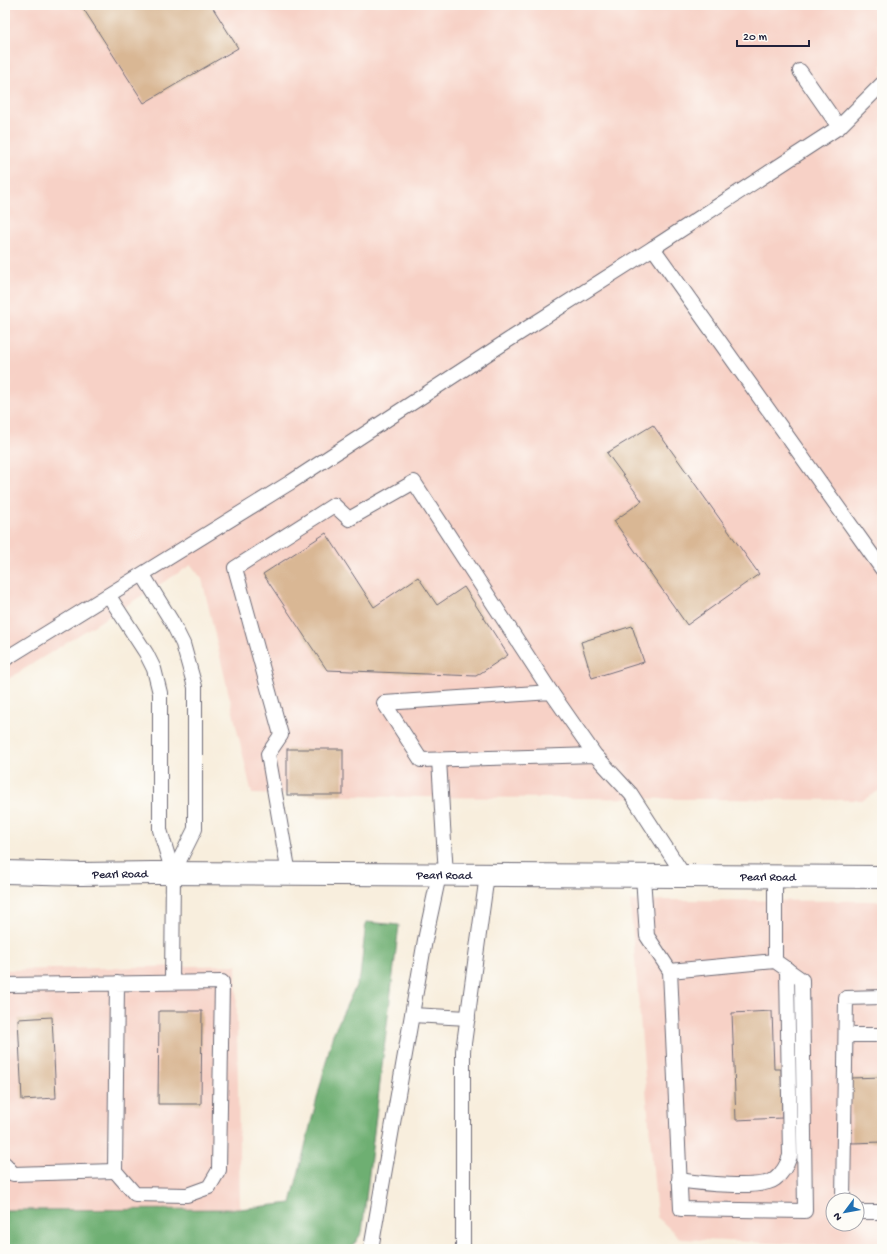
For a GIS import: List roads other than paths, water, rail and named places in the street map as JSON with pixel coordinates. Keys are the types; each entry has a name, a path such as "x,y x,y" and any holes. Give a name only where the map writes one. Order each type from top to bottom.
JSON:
{"main road":[{"name":"Pearl Road","path":"5,872 81,874 173,873 882,877"}],"lane":[{"path":"800,71 839,127"},
{"path":"5,659 291,482 839,127 882,84"},
{"path":"653,248 882,568"},
{"path":"289,874 268,754 281,735 235,568 334,505 349,519 414,482 551,692 596,755 631,794 685,877"},
{"path":"143,575 172,622 183,644 195,687 195,829 173,873"},
{"path":"109,596 146,653 154,669 160,693 160,830 173,873 172,982"},
{"path":"551,692 384,703 421,760 596,755"},
{"path":"371,1249 425,940 443,875 439,760"},
{"path":"462,1249 463,1052 488,875"},
{"path":"643,876 647,936 670,970 681,1209 805,1211 802,980 775,961 670,970"},
{"path":"775,877 775,961"},
{"path":"680,1180 706,1184 765,1184 775,1180 785,1169 790,1156 787,969"},
{"path":"5,985 172,982 222,982 219,1170 209,1187 187,1195 135,1194 115,1171 117,983"},
{"path":"843,1192 846,998 882,997"},
{"path":"412,1015 468,1018"},
{"path":"846,1035 882,1035"},
{"path":"5,1164 13,1174 115,1171"},
{"path":"865,1212 882,1212"}]}
